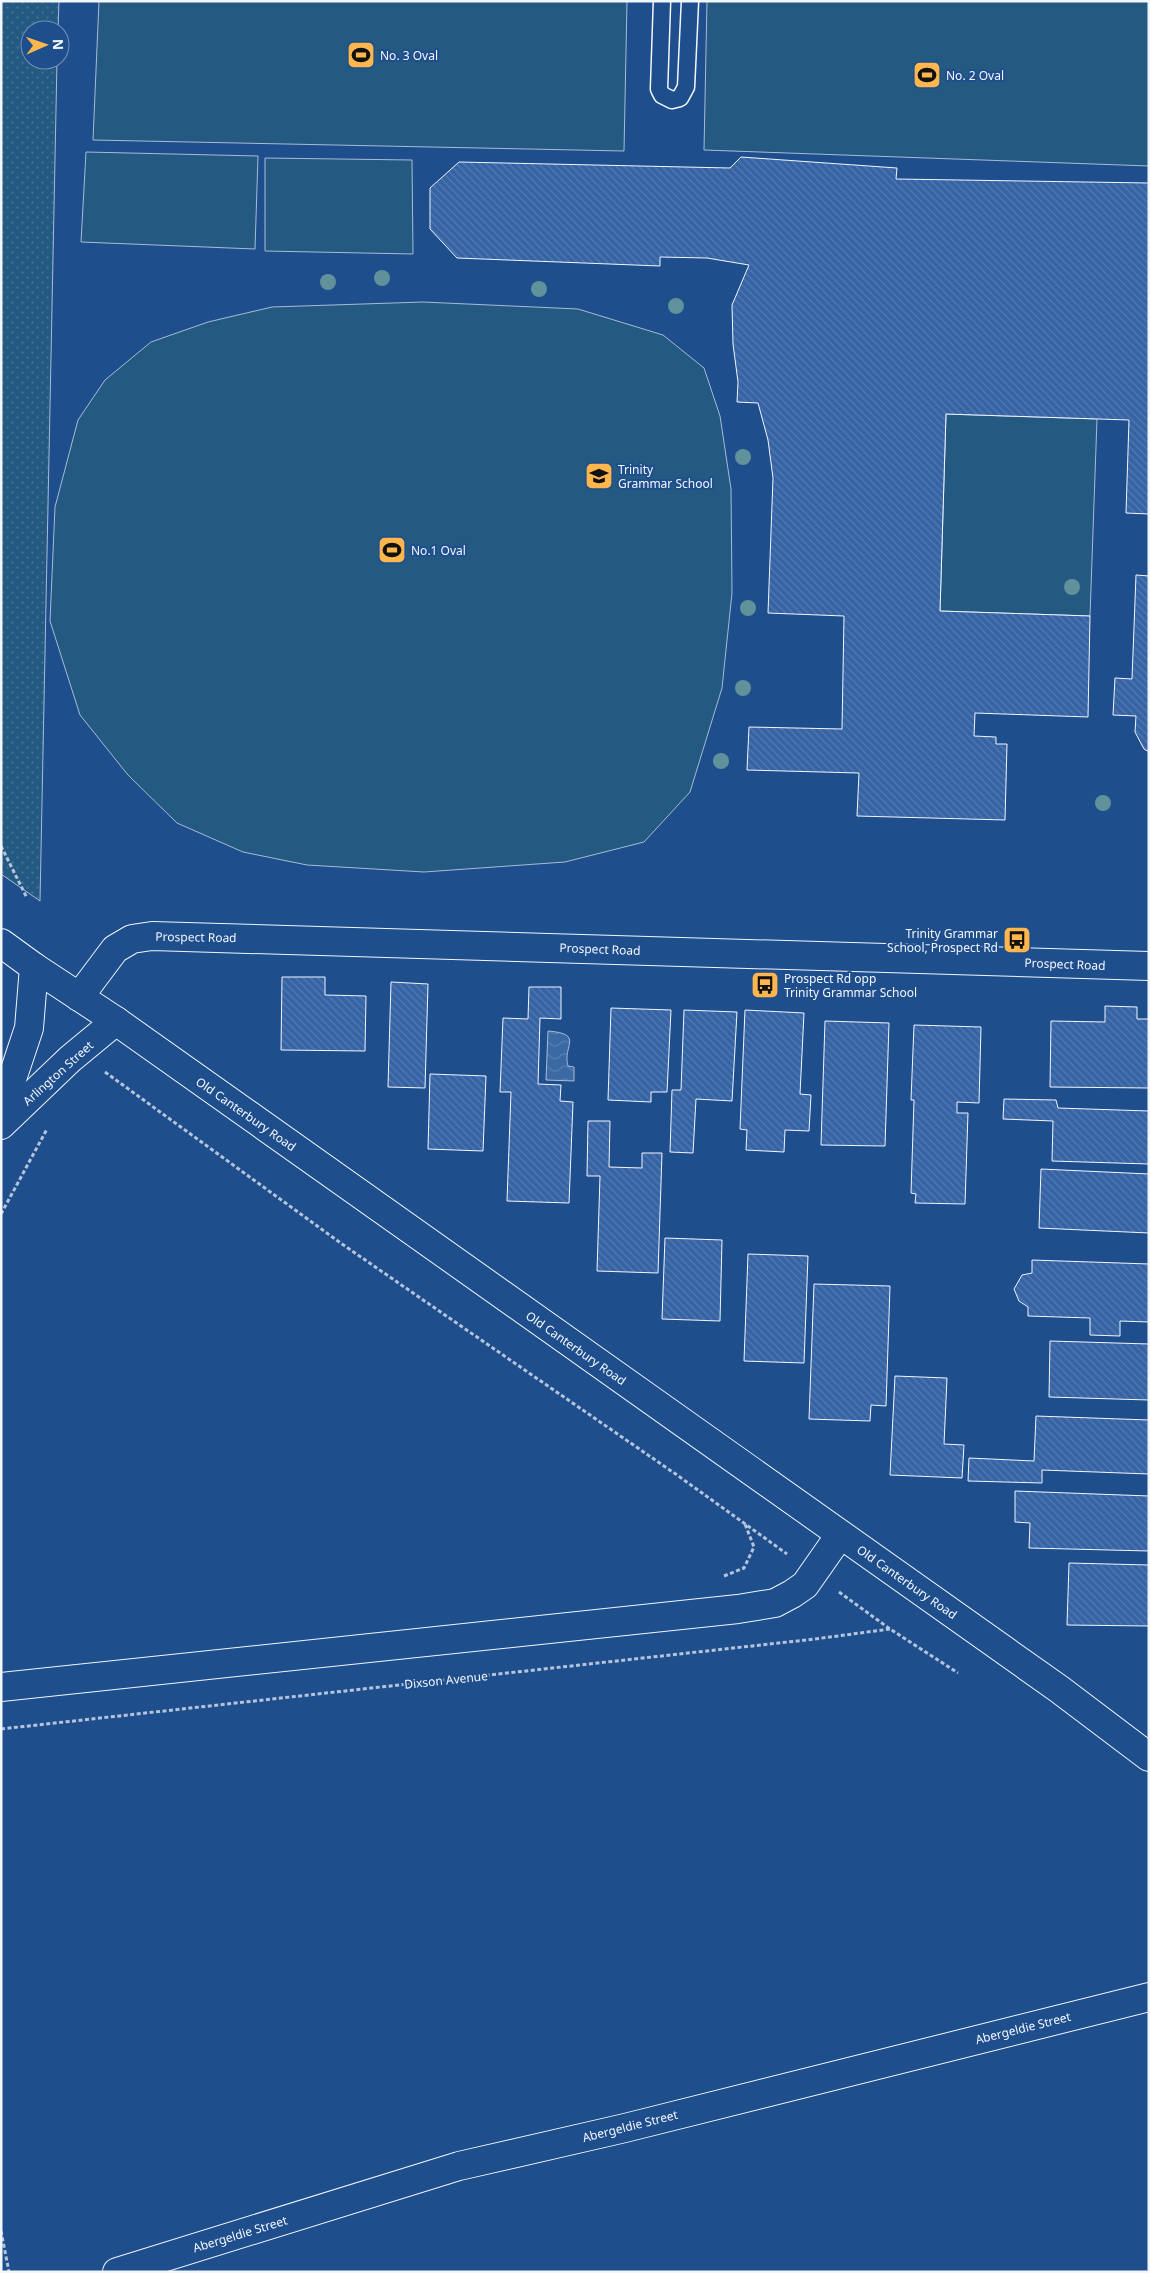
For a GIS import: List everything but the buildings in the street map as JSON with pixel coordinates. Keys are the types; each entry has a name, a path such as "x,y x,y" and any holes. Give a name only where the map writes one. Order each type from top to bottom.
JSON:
{"street":[{"name":"Prospect Road","path":"78,997 114,949 132,940 152,936 1149,966"},
{"name":"Old Canterbury Road","path":"1,943 116,1021 1059,1689 1149,1756"},
{"name":"Arlington Street","path":"1,1112 29,1028 34,967"},
{"name":"Arlington Street","path":"1,1125 70,1059 116,1021"},
{"path":"1,1687 738,1609 775,1603 805,1584 840,1535"},
{"name":"Abergeldie Street","path":"117,2272 459,2166 625,2128 1149,1997"}],"lane":[{"path":"662,1 659,89 662,95 672,100 680,98 686,87 690,1"}],"path":[{"path":"1,846 26,898"},
{"path":"100,1068 342,1244 745,1524 890,1628 958,1673"},
{"path":"1,1214 51,1121"},
{"path":"716,1580 744,1568 754,1547 745,1524"},
{"name":"Dixson Avenue","path":"1,1729 806,1640 890,1628"},
{"path":"1,2231 9,2272"}],"shaded area":[{"path":"1,1 59,1 58,20 20,20 20,70 57,70 40,901 1,874"},
{"name":"No. 3 Oval","path":"99,1 627,1 624,151 93,140"},
{"name":"No. 2 Oval","path":"707,1 1149,1 1149,166 704,150"},
{"path":"86,152 258,156 255,249 81,242"},
{"path":"265,158 412,160 413,254 265,251"},
{"name":"No.1 Oval","path":"423,302 578,309 663,335 704,368 720,416 731,489 732,593 722,688 690,792 644,842 565,862 424,872 307,865 243,852 177,823 128,775 80,715 50,621 55,507 78,420 105,380 151,342 208,322 272,307"},
{"path":"946,414 1097,419 1090,616 940,611"}],"water":[{"path":"548,1031 566,1035 569,1038 567,1059 568,1066 574,1067 574,1081 546,1080"}],"place":[{"name":"No. 3 Oval","path":"361,55"},
{"name":"No. 2 Oval","path":"927,75"},
{"name":"Trinity Grammar School","path":"599,476"},
{"name":"No.1 Oval","path":"392,550"},
{"name":"Trinity Grammar School, Prospect Rd","path":"1017,940"},
{"name":"Prospect Rd opp Trinity Grammar School","path":"765,985"}]}
